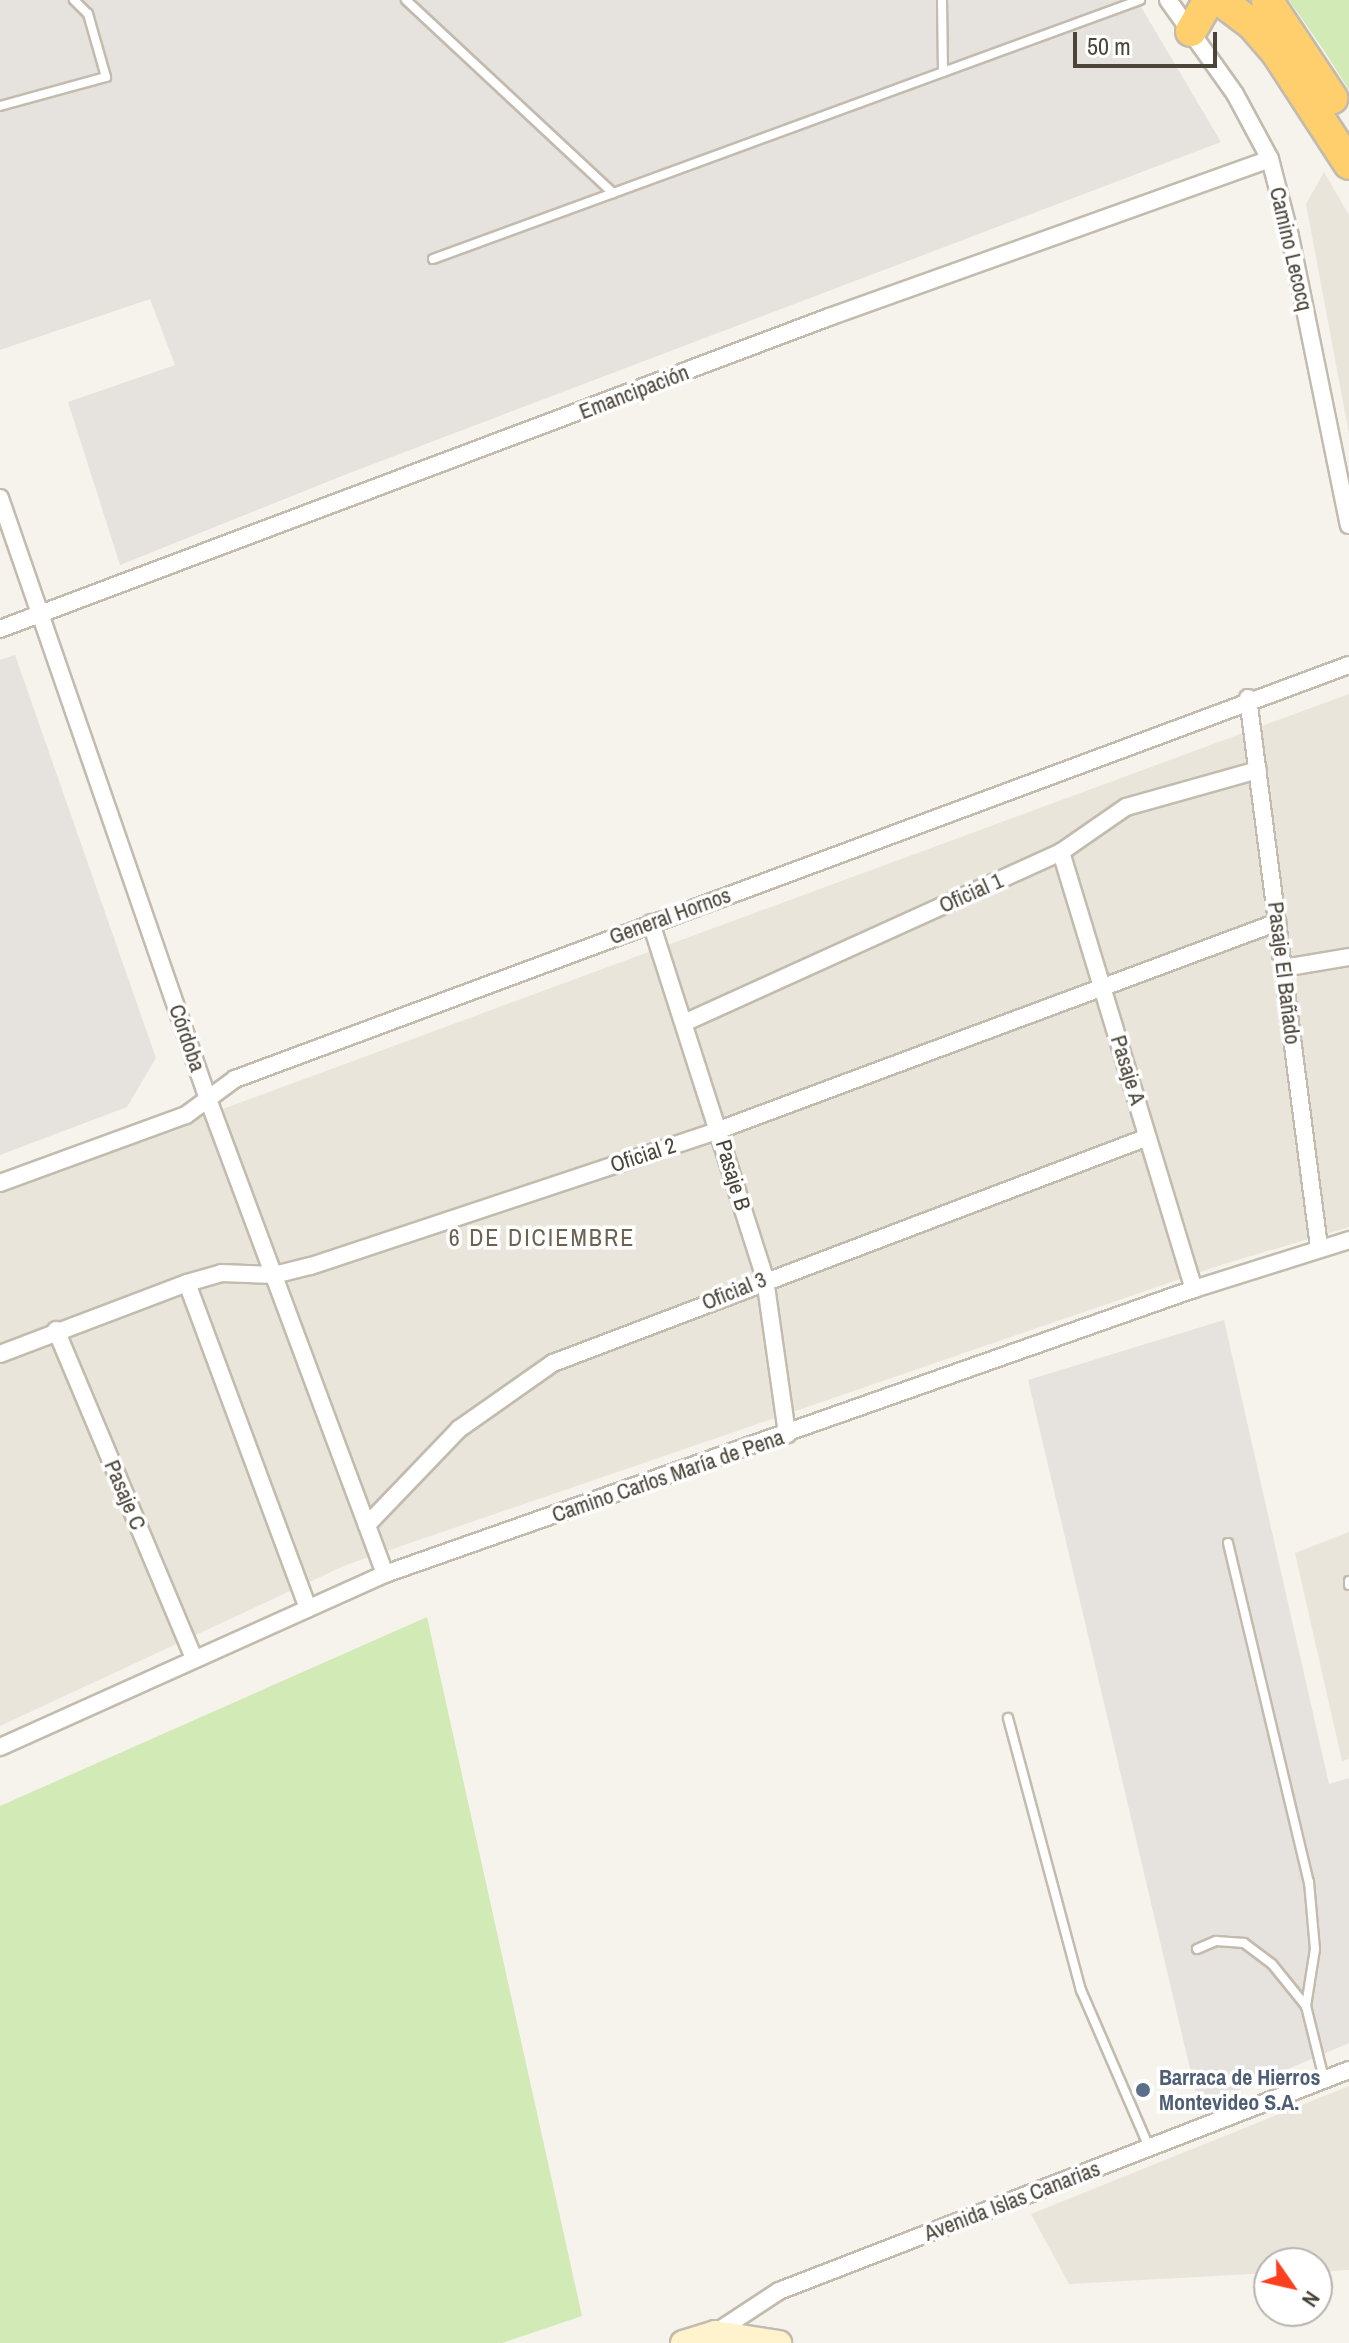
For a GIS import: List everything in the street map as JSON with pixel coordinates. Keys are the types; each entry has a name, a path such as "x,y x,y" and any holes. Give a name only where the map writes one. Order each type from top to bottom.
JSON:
{"highway":[{"path":"1191,31 1209,0"},
{"path":"1220,0 1251,23 1277,53 1349,164"},
{"path":"1267,0 1349,125"}],"street":[{"name":"Camino Lecocq","path":"1168,0 1235,94 1270,159 1290,236 1349,525"},
{"name":"Emancipación","path":"0,629 844,312 1270,159"},
{"name":"Córdoba","path":"0,498 208,1099 385,1574"},
{"name":"General Hornos","path":"0,1183 186,1115 235,1079 1248,698 1349,665"},
{"name":"Pasaje El Bañado","path":"1248,698 1319,1247"},
{"name":"Oficial 1","path":"684,1023 1061,852 1126,807 1258,770"},
{"name":"Pasaje A","path":"1061,852 1194,1289"},
{"name":"Oficial 2","path":"0,1354 56,1330 187,1283 221,1273 274,1275 719,1130 1278,922"},
{"name":"Pasaje B","path":"651,923 765,1279 787,1434"},
{"path":"1283,968 1349,957"},
{"name":"Oficial 3","path":"367,1525 451,1436 529,1377 765,1279 1148,1137"},
{"name":"Camino Carlos María de Pena","path":"0,1747 385,1574 1194,1289 1349,1240"},
{"path":"187,1283 308,1608"},
{"name":"Pasaje C","path":"56,1330 194,1659"},
{"name":"Avenida Islas Canarias","path":"683,2343 715,2333 779,2291 1349,2070"},
{"path":"715,2333 779,2343"}],"lane":[{"path":"0,106 106,77 88,14 74,0"},
{"path":"406,0 613,193"},
{"path":"942,0 943,72"},
{"path":"433,259 1140,0"},
{"path":"1228,1543 1309,1882 1315,1949 1306,2006 1324,2079"},
{"path":"1008,1718 1081,1990 1149,2148"},
{"path":"1197,1949 1216,1941 1244,1943 1272,1964 1306,2006"}],"shaded area":[{"path":"0,0 1137,0 1221,142 347,474 120,565 68,402 175,365 150,299 0,350"},
{"path":"1324,172 1349,215 1349,434 1306,204"},
{"path":"15,655 156,1058 127,1107 0,1155 0,660"},
{"path":"1349,694 1349,1227 1224,1264 346,1565 0,1726 0,1191"},
{"path":"1224,1320 1329,1784 1349,1778 1349,2043 1199,2107 1028,1380"},
{"path":"1349,1532 1349,1759 1342,1761 1295,1553"},
{"path":"1349,2086 1349,2270 1333,2271 1333,2247 1253,2247 1253,2274 1069,2284 1031,2214"}],"green space":[{"path":"1289,0 1349,0 1349,90 1325,52"},
{"path":"427,1617 582,2316 502,2343 0,2343 0,1806"}],"place":[{"name":"Barraca de Hierros Montevideo S.A.","path":"1143,2090"}],"district":[{"name":"6 DE DICIEMBRE","path":"542,1238"}]}
